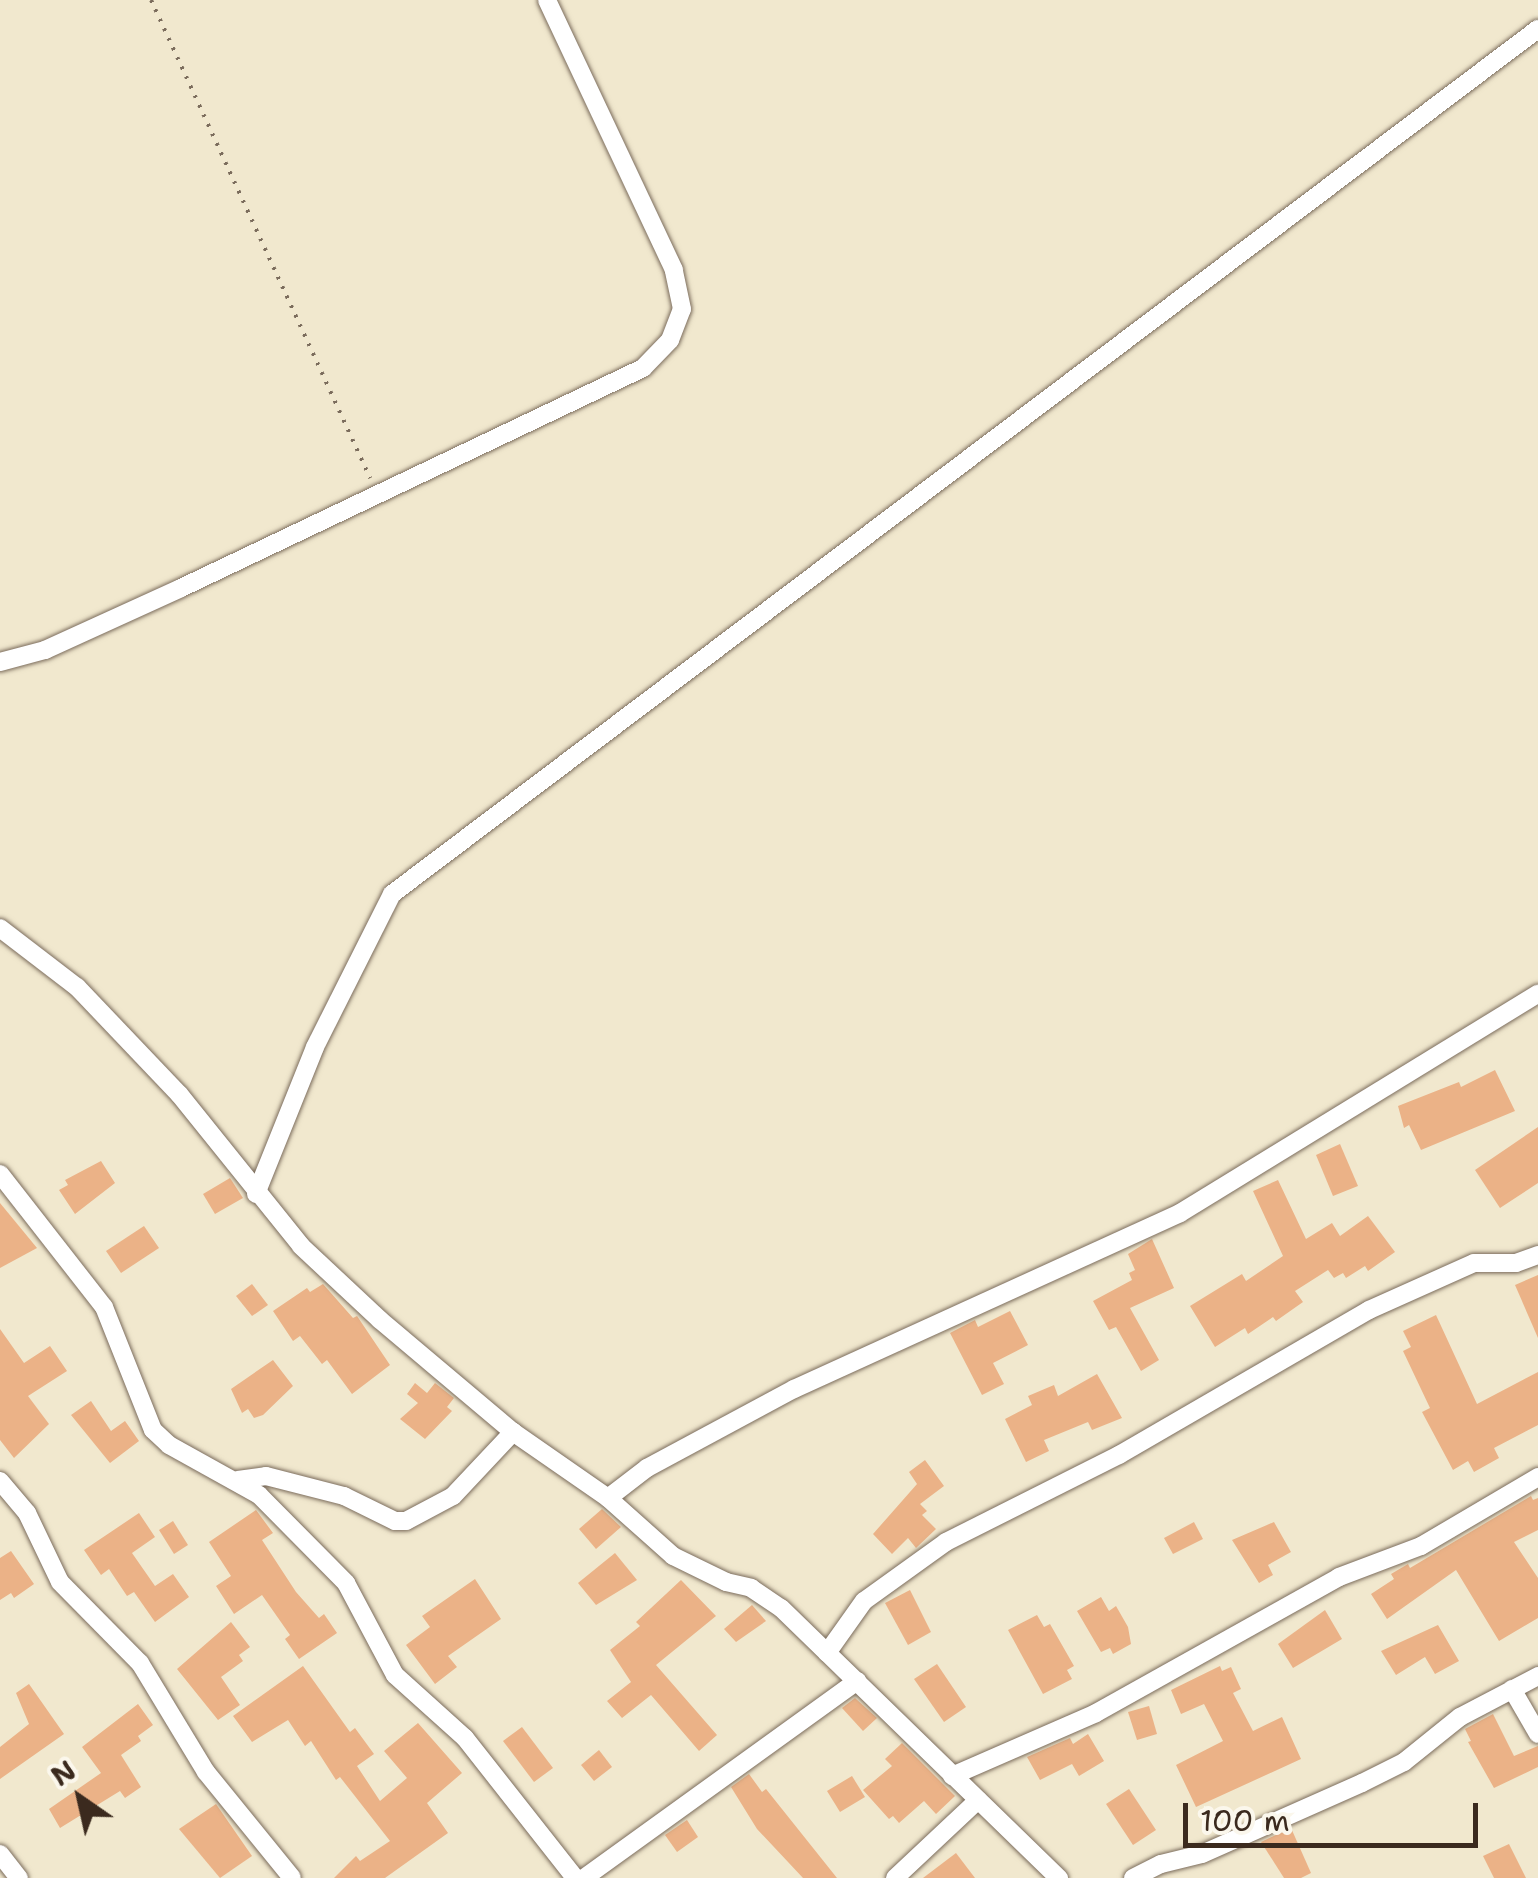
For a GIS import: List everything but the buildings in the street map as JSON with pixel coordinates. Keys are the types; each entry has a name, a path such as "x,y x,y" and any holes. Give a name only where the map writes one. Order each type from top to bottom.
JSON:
{"street":[{"path":"0,662 62,642 643,368 670,340 682,309 674,270 547,0"},
{"path":"256,1194 315,1047 392,894 1538,28"},
{"path":"0,928 77,986 179,1094 301,1246 513,1432 608,1498 673,1556 726,1582 751,1588 781,1608 1059,1878"},
{"path":"608,1498 646,1468 794,1390 1180,1213 1538,994"},
{"path":"0,1174 104,1308 153,1430 169,1445 238,1480 282,1516 346,1583 395,1674 464,1738 575,1878"},
{"path":"827,1653 864,1600 946,1542 1119,1455 1368,1310 1474,1263 1516,1264 1538,1255"},
{"path":"238,1480 266,1476 344,1496 395,1520 406,1521 454,1496 513,1432"},
{"path":"952,1776 1096,1713 1339,1578 1420,1546 1538,1477"},
{"path":"0,1480 27,1513 60,1582 140,1663 206,1772 292,1878"},
{"path":"1133,1878 1160,1864 1202,1854 1362,1783 1404,1762 1460,1716 1538,1676"},
{"path":"584,1878 857,1681"},
{"path":"1512,1689 1538,1734"},
{"path":"894,1878 978,1800"},
{"path":"0,1854 18,1878"}],"path":[{"path":"151,0 378,494"}]}
